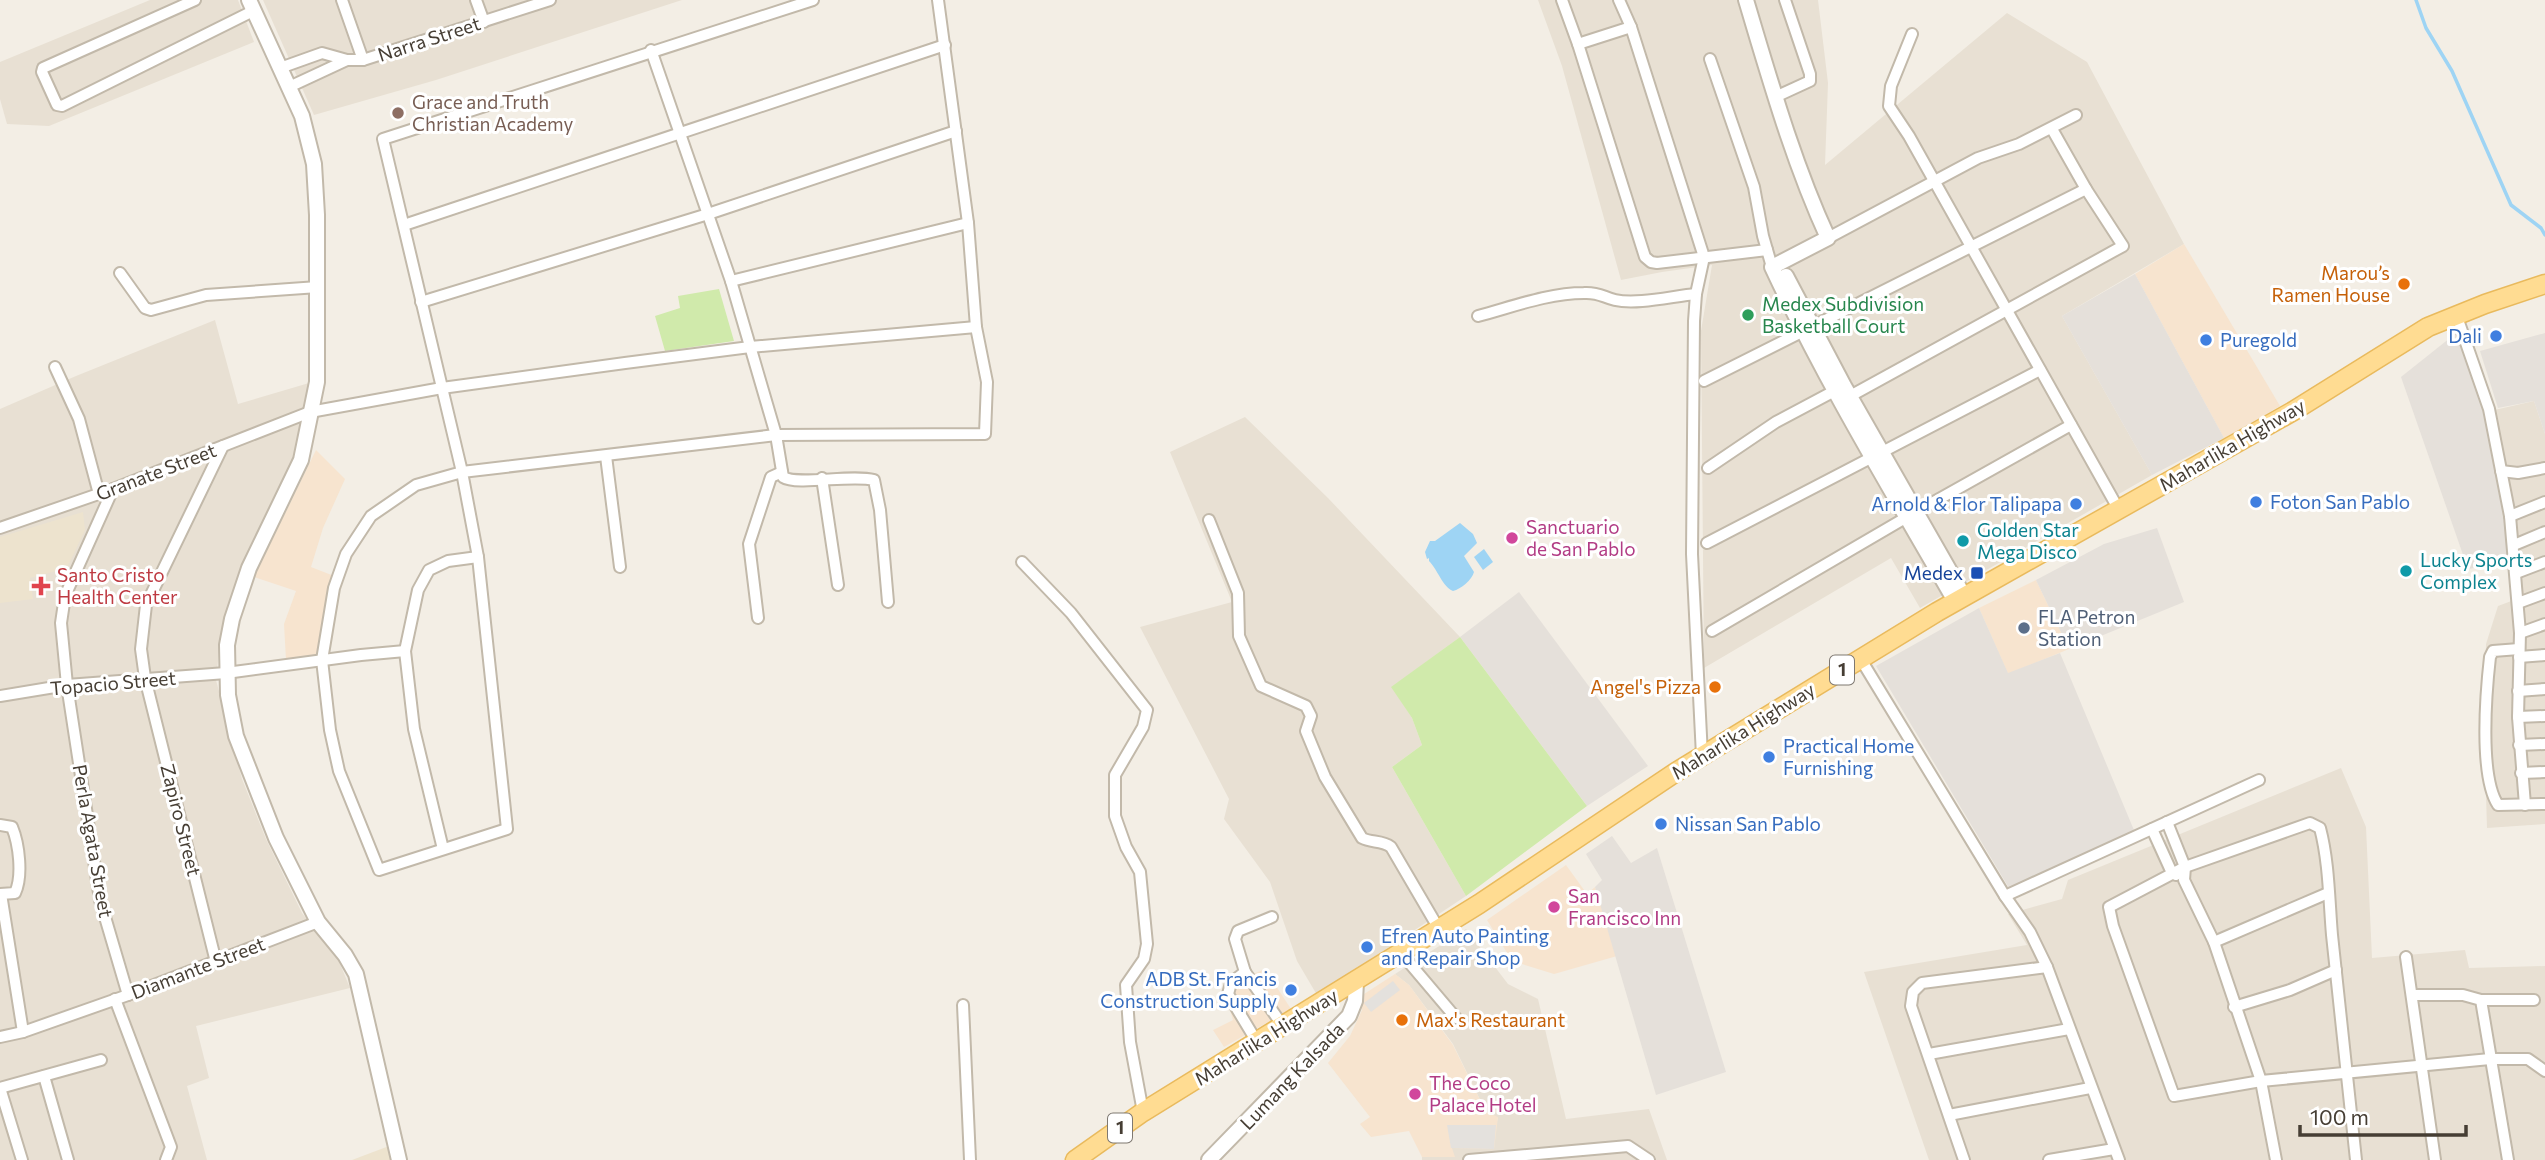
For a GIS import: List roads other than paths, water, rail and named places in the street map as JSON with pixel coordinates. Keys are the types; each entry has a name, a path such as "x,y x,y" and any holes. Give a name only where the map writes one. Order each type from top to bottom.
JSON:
{"main road":[{"name":"Maharlika Highway","path":"1075,1160 1143,1112 1356,982 1702,756 1959,598 2295,410 2428,327 2456,314 2543,285"}],"street":[{"path":"195,0 43,68 42,72 54,101 57,106 62,106 251,6 302,116 314,164 317,382 301,460 249,568 232,619 226,673 236,736 276,838 318,922 345,955 356,974 399,1160"},
{"path":"342,0 363,60"},
{"path":"476,0 484,22"},
{"name":"Narra Street","path":"280,68 321,53 347,60 363,60 550,0"},
{"path":"813,0 651,50 383,139 462,472 478,557 507,830 379,870 339,771 330,730 322,660 334,588 346,554 372,516 415,485 462,472 776,435 985,434 986,382 976,327 968,223 938,0"},
{"path":"1562,0 1645,257 1651,262 1704,257 1772,259 1828,238 1978,158 2052,129 2076,115"},
{"path":"1619,0 1631,27 1704,257 1696,294 1692,554 1702,756"},
{"path":"1746,0 1775,97 1828,238"},
{"path":"1775,97 1810,81 1810,74 1784,0"},
{"path":"1578,44 1631,27"},
{"path":"1912,34 1891,86 1889,106 1909,136 2119,510"},
{"path":"404,225 945,45"},
{"path":"651,50 731,281 776,435 783,477 790,481 822,478 874,480 880,510 888,602"},
{"path":"1710,59 1754,187 1772,259 1842,394 1959,598"},
{"name":"Narra Street","path":"289,87 347,60"},
{"path":"1708,468 1776,422 1842,394 2007,310 2123,246 2052,129"},
{"path":"421,302 708,214 956,131"},
{"path":"1704,381 2086,189"},
{"path":"731,281 968,223"},
{"path":"120,273 145,308 151,310 206,295 317,286"},
{"path":"1478,316 1557,296 1583,293 1600,293 1614,300 1629,301 1696,294"},
{"path":"2456,314 2489,409 2510,516 2520,634 2518,717 2525,805"},
{"name":"Granate Street","path":"0,528 113,489 310,412 442,388 750,347 976,327"},
{"path":"55,367 79,419 99,494"},
{"path":"1707,543 2040,370"},
{"path":"1712,631 2071,425"},
{"name":"Zapiro Street","path":"216,962 145,678 141,649 146,605 223,446"},
{"path":"606,456 620,567"},
{"path":"2501,471 2530,472 2545,468"},
{"path":"758,618 750,544 771,477 782,472"},
{"path":"822,478 838,585"},
{"name":"Perla Agata Street","path":"113,489 65,596 61,623 66,685 100,900 128,995"},
{"path":"2510,516 2545,502"},
{"path":"1209,520 1238,593 1239,636 1261,686 1306,706 1311,716 1306,731 1315,757 1356,828 1362,838 1369,842 1381,842 1391,847 1439,929"},
{"path":"2514,545 2545,532"},
{"path":"443,849 414,729 405,651 418,590 429,570 448,561 478,557"},
{"path":"1022,562 1071,613 1147,710 1143,727 1115,775 1115,816 1126,847 1140,872 1147,944 1144,960 1126,985 1130,1042 1143,1112"},
{"path":"2516,573 2545,562"},
{"path":"2518,603 2545,593"},
{"path":"2520,634 2545,624"},
{"path":"2545,655 2500,649 2493,651 2490,657 2486,707 2486,754 2492,796 2498,805 2545,804"},
{"name":"Topacio Street","path":"0,696 66,685 226,673 405,651"},
{"path":"1860,659 2029,932 2047,967 2119,1160"},
{"path":"2518,691 2545,690"},
{"path":"2518,717 2545,716"},
{"path":"2519,745 2545,744"},
{"path":"2522,773 2545,772"},
{"path":"2005,896 2259,780"},
{"path":"2167,822 2185,867 2184,880 2214,942 2261,1082 2276,1160"},
{"path":"2356,1160 2347,1074 2336,970 2328,892 2324,842 2320,828 2310,823 2185,867 2109,907 2113,926 2174,1096 2261,1082 2347,1074 2490,1059 2528,1059 2545,1071"},
{"path":"0,825 12,827 16,837 19,884 15,893 0,894 23,1032"},
{"path":"2152,829 2172,873 2184,880"},
{"path":"2214,942 2328,892"},
{"path":"1272,917 1238,931 1235,939 1245,972 1283,1026"},
{"name":"Diamante Street","path":"0,1037 23,1032 128,995 318,922"},
{"path":"1401,953 1456,1018"},
{"path":"2406,957 2435,1160"},
{"path":"0,965 13,965"},
{"path":"1964,1160 1911,1006 1913,992 1922,983 2047,967"},
{"path":"2234,1007 2290,990 2336,970"},
{"path":"1245,972 1231,983 1228,994 1257,1042"},
{"name":"Lumang Kalsada","path":"1209,1160 1349,1016 1355,1001 1356,982"},
{"path":"2412,995 2463,995 2481,1000 2534,1000"},
{"path":"115,999 171,1147 166,1160"},
{"path":"2481,1000 2508,1160"},
{"path":"964,1005 970,1160"},
{"path":"1928,1054 2069,1030"},
{"path":"22,1160 0,1088 101,1060"},
{"path":"44,1076 68,1160"},
{"path":"1949,1115 2090,1088"},
{"path":"1469,1160 1628,1146 1649,1160"},
{"path":"2049,1160 2114,1149"}],"water":[{"path":"1460,523 1473,534 1477,543 1464,556 1474,572 1473,575 1466,584 1453,591 1443,582 1425,552 1430,541 1435,541"},
{"path":"1484,549 1493,562 1483,570 1474,557"}],"waterway":[{"path":"2416,0 2426,28 2452,71 2511,205 2541,228 2545,235"}],"place":[{"name":"Grace and Truth Christian Academy","path":"398,113"},
{"name":"Marou’s Ramen House","path":"2404,284"},
{"name":"Medex Subdivision Basketball Court","path":"1748,315"},
{"name":"Dali","path":"2496,336"},
{"name":"Puregold","path":"2206,340"},
{"name":"Foton San Pablo","path":"2256,502"},
{"name":"Arnold & Flor Talipapa","path":"2076,504"},
{"name":"Sanctuario de San Pablo","path":"1512,538"},
{"name":"Golden Star Mega Disco","path":"1963,541"},
{"name":"Lucky Sports Complex","path":"2406,571"},
{"name":"Medex","path":"1977,573"},
{"name":"Santo Cristo Health Center","path":"41,586"},
{"name":"FLA Petron Station","path":"2024,628"},
{"name":"Angel's Pizza","path":"1715,687"},
{"name":"Practical Home Furnishing","path":"1769,757"},
{"name":"Nissan San Pablo","path":"1661,824"},
{"name":"San Francisco Inn","path":"1554,907"},
{"name":"Efren Auto Painting and Repair Shop","path":"1367,947"},
{"name":"ADB St. Francis Construction Supply","path":"1291,990"},
{"name":"Max's Restaurant","path":"1402,1020"},
{"name":"The Coco Palace Hotel","path":"1415,1094"}]}
